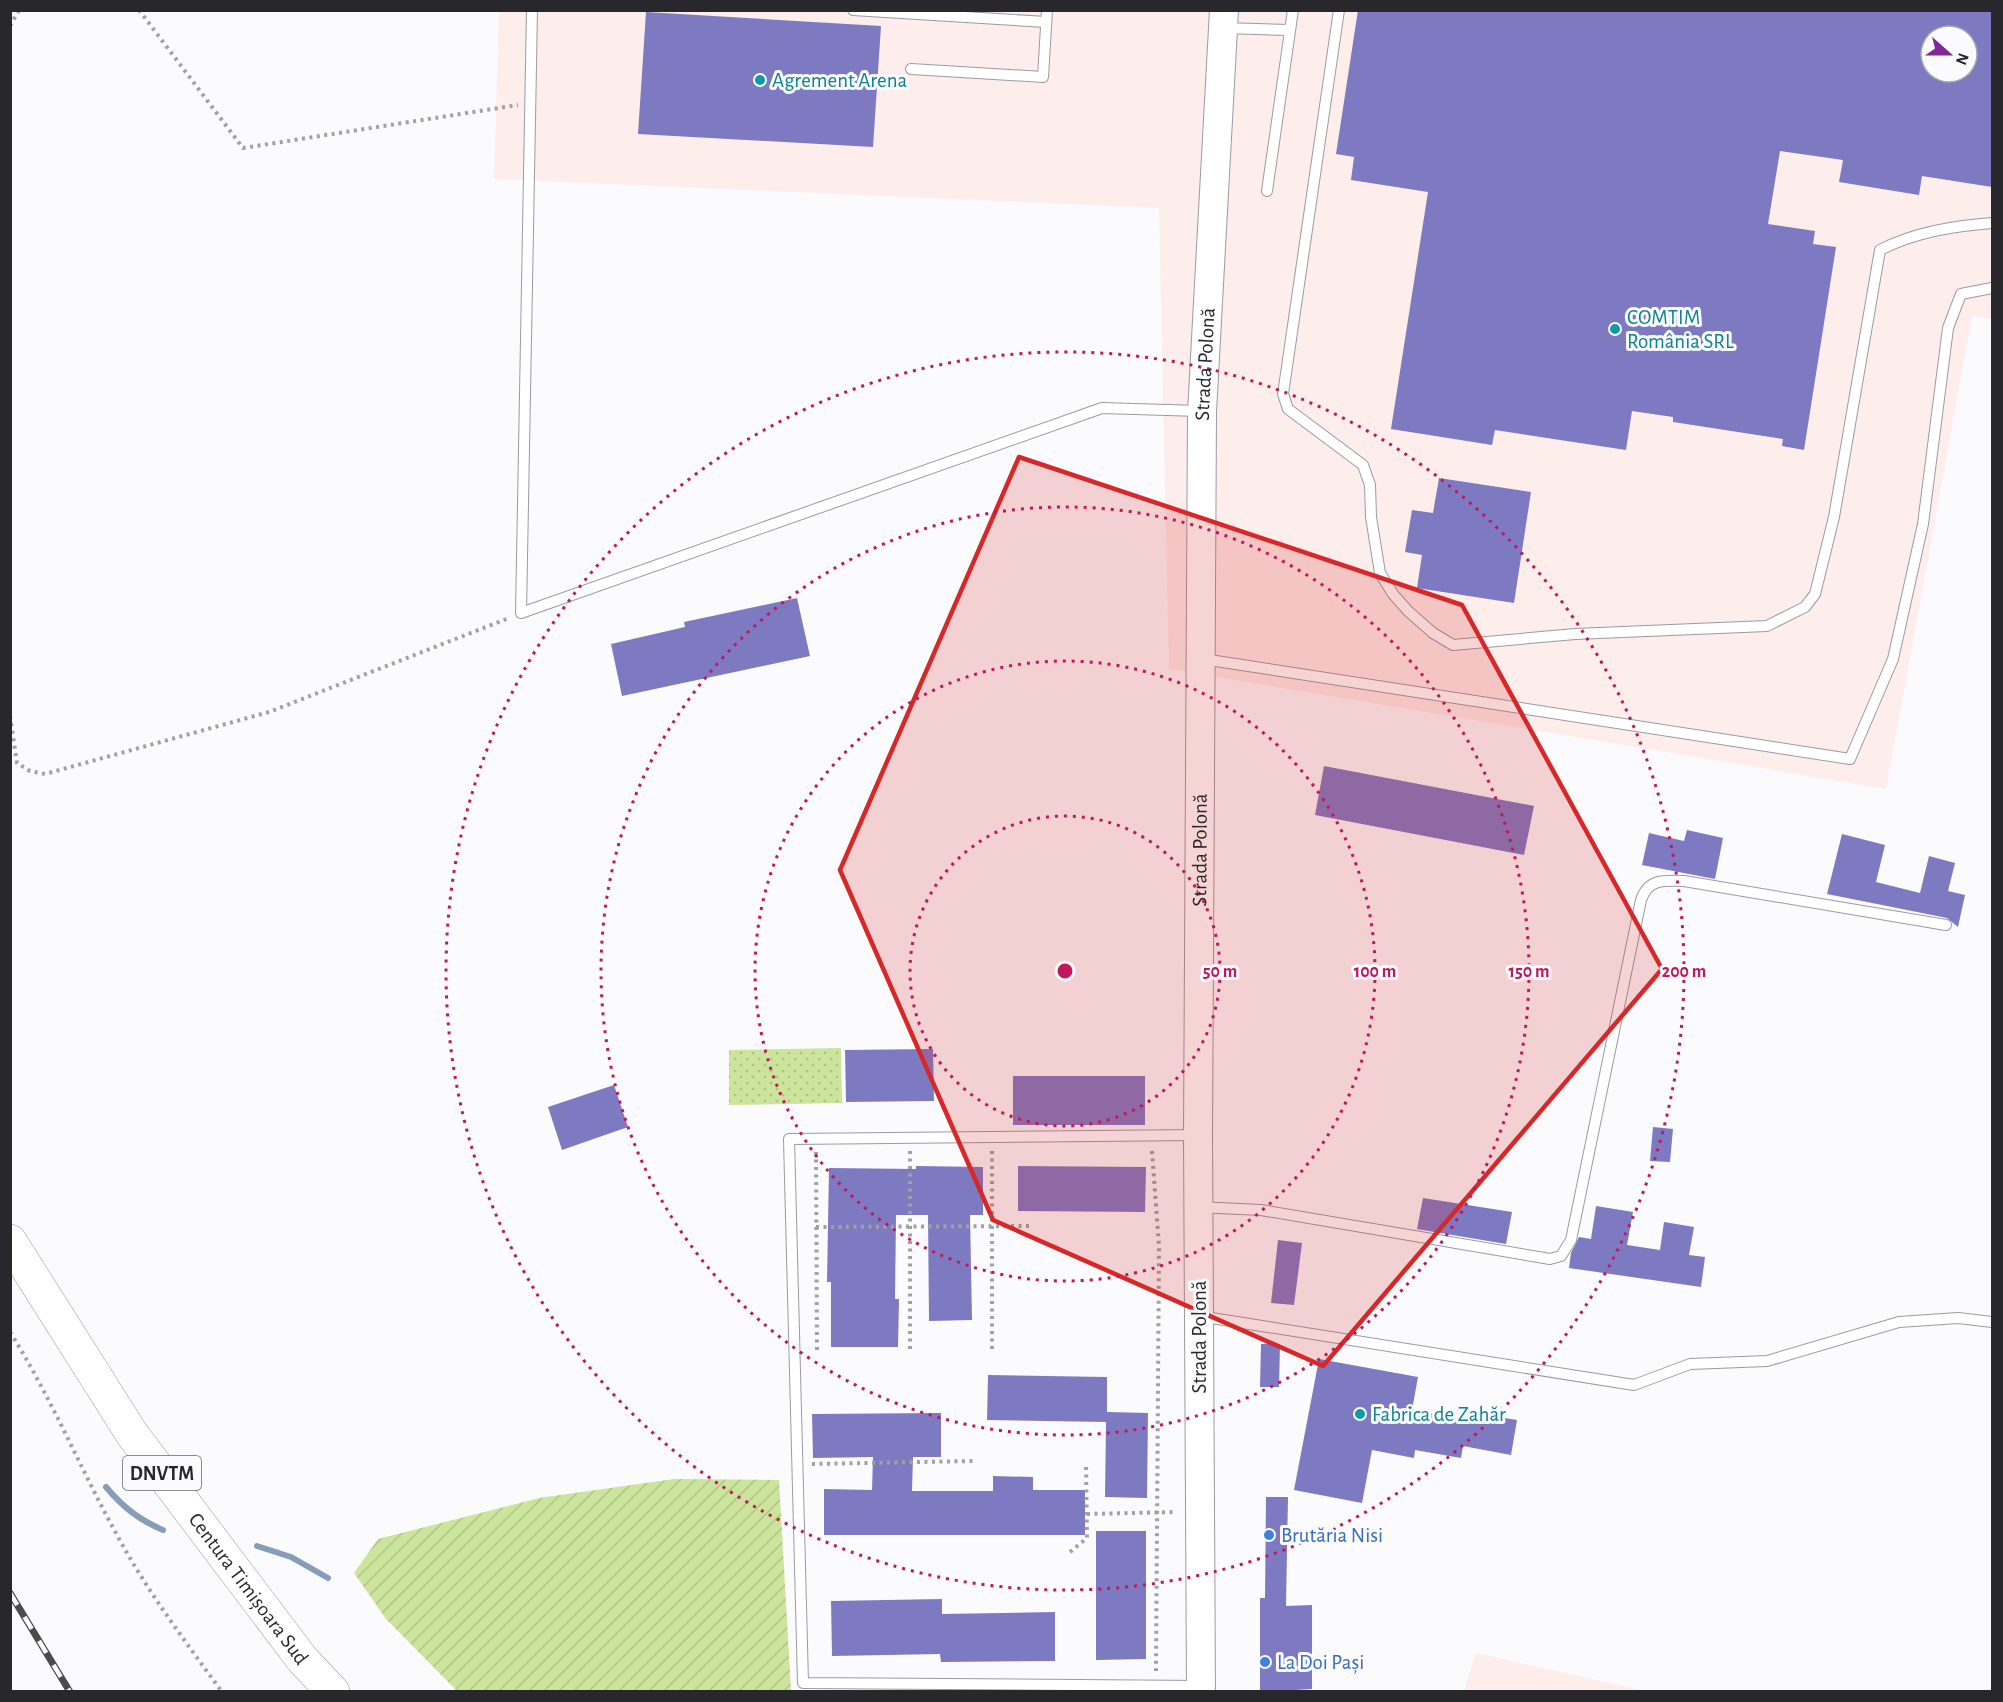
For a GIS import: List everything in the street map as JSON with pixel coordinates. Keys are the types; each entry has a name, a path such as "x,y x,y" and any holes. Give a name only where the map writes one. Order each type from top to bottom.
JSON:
{"main road":[{"name":"Strada Polonă","path":"1200,1689 1198,1136 1202,412 1223,19"},
{"name":"Centura Timișoara Sud","path":"10,1241 132,1434 302,1659 333,1692"}],"lane":[{"path":"532,10 521,614 1102,408 1202,412"},
{"path":"853,10 1047,16 1043,77 910,69"},
{"path":"1267,191 1293,10"},
{"path":"1339,10 1283,394 1288,409 1363,465 1370,485 1371,517 1380,573 1393,594 1408,611 1433,633 1454,645 1575,634 1767,626 1806,608 1815,594 1834,517 1880,250 1894,243 1951,226 1992,223"},
{"path":"1223,19 1290,30"},
{"path":"1199,658 1850,759 1893,659 1923,524 1948,328 1961,294 1992,288"},
{"path":"1198,1207 1261,1210 1550,1259 1561,1256 1571,1240 1641,900 1650,885 1659,880 1684,881 1946,925"},
{"path":"1198,1136 789,1139 803,1683 1156,1685 1200,1689"},
{"path":"1199,1316 1634,1385 1690,1364 1767,1361 1899,1322 1958,1318 1992,1322"}],"path":[{"path":"10,26 19,10"},
{"path":"139,10 243,148 530,104"},
{"path":"10,716 17,763 30,771 45,774 269,712 521,614"},
{"name":"Strada Polonă","path":"1150,1135 1159,1246 1159,1512 1156,1685"},
{"path":"992,1138 992,1351"},
{"path":"816,1139 817,1352"},
{"path":"910,1139 910,1352"},
{"path":"816,1227 1032,1226"},
{"path":"10,1332 31,1364 117,1536 165,1615 222,1692"},
{"path":"798,1464 973,1461"},
{"path":"1070,1552 1087,1538 1086,1462"},
{"path":"1087,1514 1187,1512"}],"highlighted area":[{"path":"1019,457 1462,605 1662,969 1323,1366 993,1220 840,870"}],"shaded area":[{"path":"499,11 1992,11 1992,319 1972,316 1886,789 1169,669 1159,208 494,179"},
{"path":"1476,1653 1645,1691 1464,1691"}],"green space":[{"path":"841,1048 842,1103 729,1105 729,1050"},
{"path":"674,1479 779,1480 791,1691 457,1691 386,1619 354,1573 378,1539 539,1498"}],"building":[{"name":"COMTIM România SRL","path":"1358,10 1992,10 1992,187 1922,176 1919,195 1839,182 1843,160 1780,151 1768,224 1815,231 1813,244 1836,247 1804,450 1782,446 1783,439 1673,422 1673,417 1632,411 1626,450 1495,430 1492,445 1391,429 1428,192 1351,180 1354,157 1336,154"},
{"name":"Agrement Arena","path":"646,12 881,26 873,147 638,134"},
{"path":"1439,478 1531,492 1514,603 1417,588 1422,555 1405,552 1412,510 1433,513"},
{"path":"797,598 810,656 622,696 611,644 685,627 684,622"},
{"path":"1324,766 1534,806 1524,855 1315,815"},
{"path":"1687,830 1723,838 1715,879 1642,865 1649,833 1684,841"},
{"path":"1842,834 1885,845 1876,882 1920,893 1929,856 1955,863 1948,891 1965,895 1958,927 1947,918 1827,894"},
{"path":"933,1049 934,1101 846,1102 845,1050"},
{"path":"1013,1076 1145,1076 1145,1125 1013,1125"},
{"path":"614,1085 628,1127 562,1150 548,1107"},
{"path":"1653,1127 1673,1129 1670,1162 1650,1161"},
{"path":"916,1166 983,1167 983,1215 970,1215 972,1320 929,1321 928,1215 896,1215 895,1299 899,1299 898,1347 831,1347 831,1282 827,1282 829,1168 916,1169"},
{"path":"1018,1166 1146,1167 1145,1212 1018,1211"},
{"path":"1423,1198 1512,1212 1506,1244 1417,1229"},
{"path":"1596,1206 1633,1212 1627,1245 1660,1250 1664,1222 1694,1227 1689,1255 1705,1257 1701,1287 1569,1268 1571,1253 1579,1237 1591,1239"},
{"path":"1278,1240 1302,1243 1294,1305 1271,1303"},
{"path":"1261,1344 1280,1344 1279,1387 1260,1387"},
{"name":"Fabrica de Zahăr","path":"1319,1359 1418,1377 1412,1410 1473,1421 1475,1413 1517,1420 1511,1455 1463,1446 1461,1458 1415,1450 1414,1458 1372,1450 1362,1503 1294,1490"},
{"path":"988,1375 1107,1377 1107,1412 1148,1413 1147,1498 1105,1497 1106,1422 987,1420"},
{"path":"941,1413 941,1457 913,1457 912,1491 993,1491 993,1476 1033,1477 1033,1490 1085,1490 1085,1535 824,1535 824,1489 872,1490 873,1457 813,1458 812,1414"},
{"path":"1266,1497 1288,1497 1286,1606 1312,1605 1312,1689 1260,1692 1260,1598 1265,1598"},
{"path":"1096,1531 1146,1531 1146,1659 1096,1660"},
{"path":"942,1599 942,1614 1055,1612 1055,1661 941,1662 940,1654 832,1656 831,1601"}],"waterway":[{"path":"106,1487 132,1512 163,1530"},
{"path":"257,1546 291,1557 328,1578"}],"railway":[{"path":"10,1593 70,1692"}],"place":[{"name":"Agrement Arena","path":"760,80"},
{"name":"COMTIM România SRL","path":"1615,329"},
{"name":"Fabrica de Zahăr","path":"1360,1414"},
{"name":"Brutăria Nisi","path":"1269,1535"},
{"name":"La Doi Pași","path":"1265,1662"}]}
